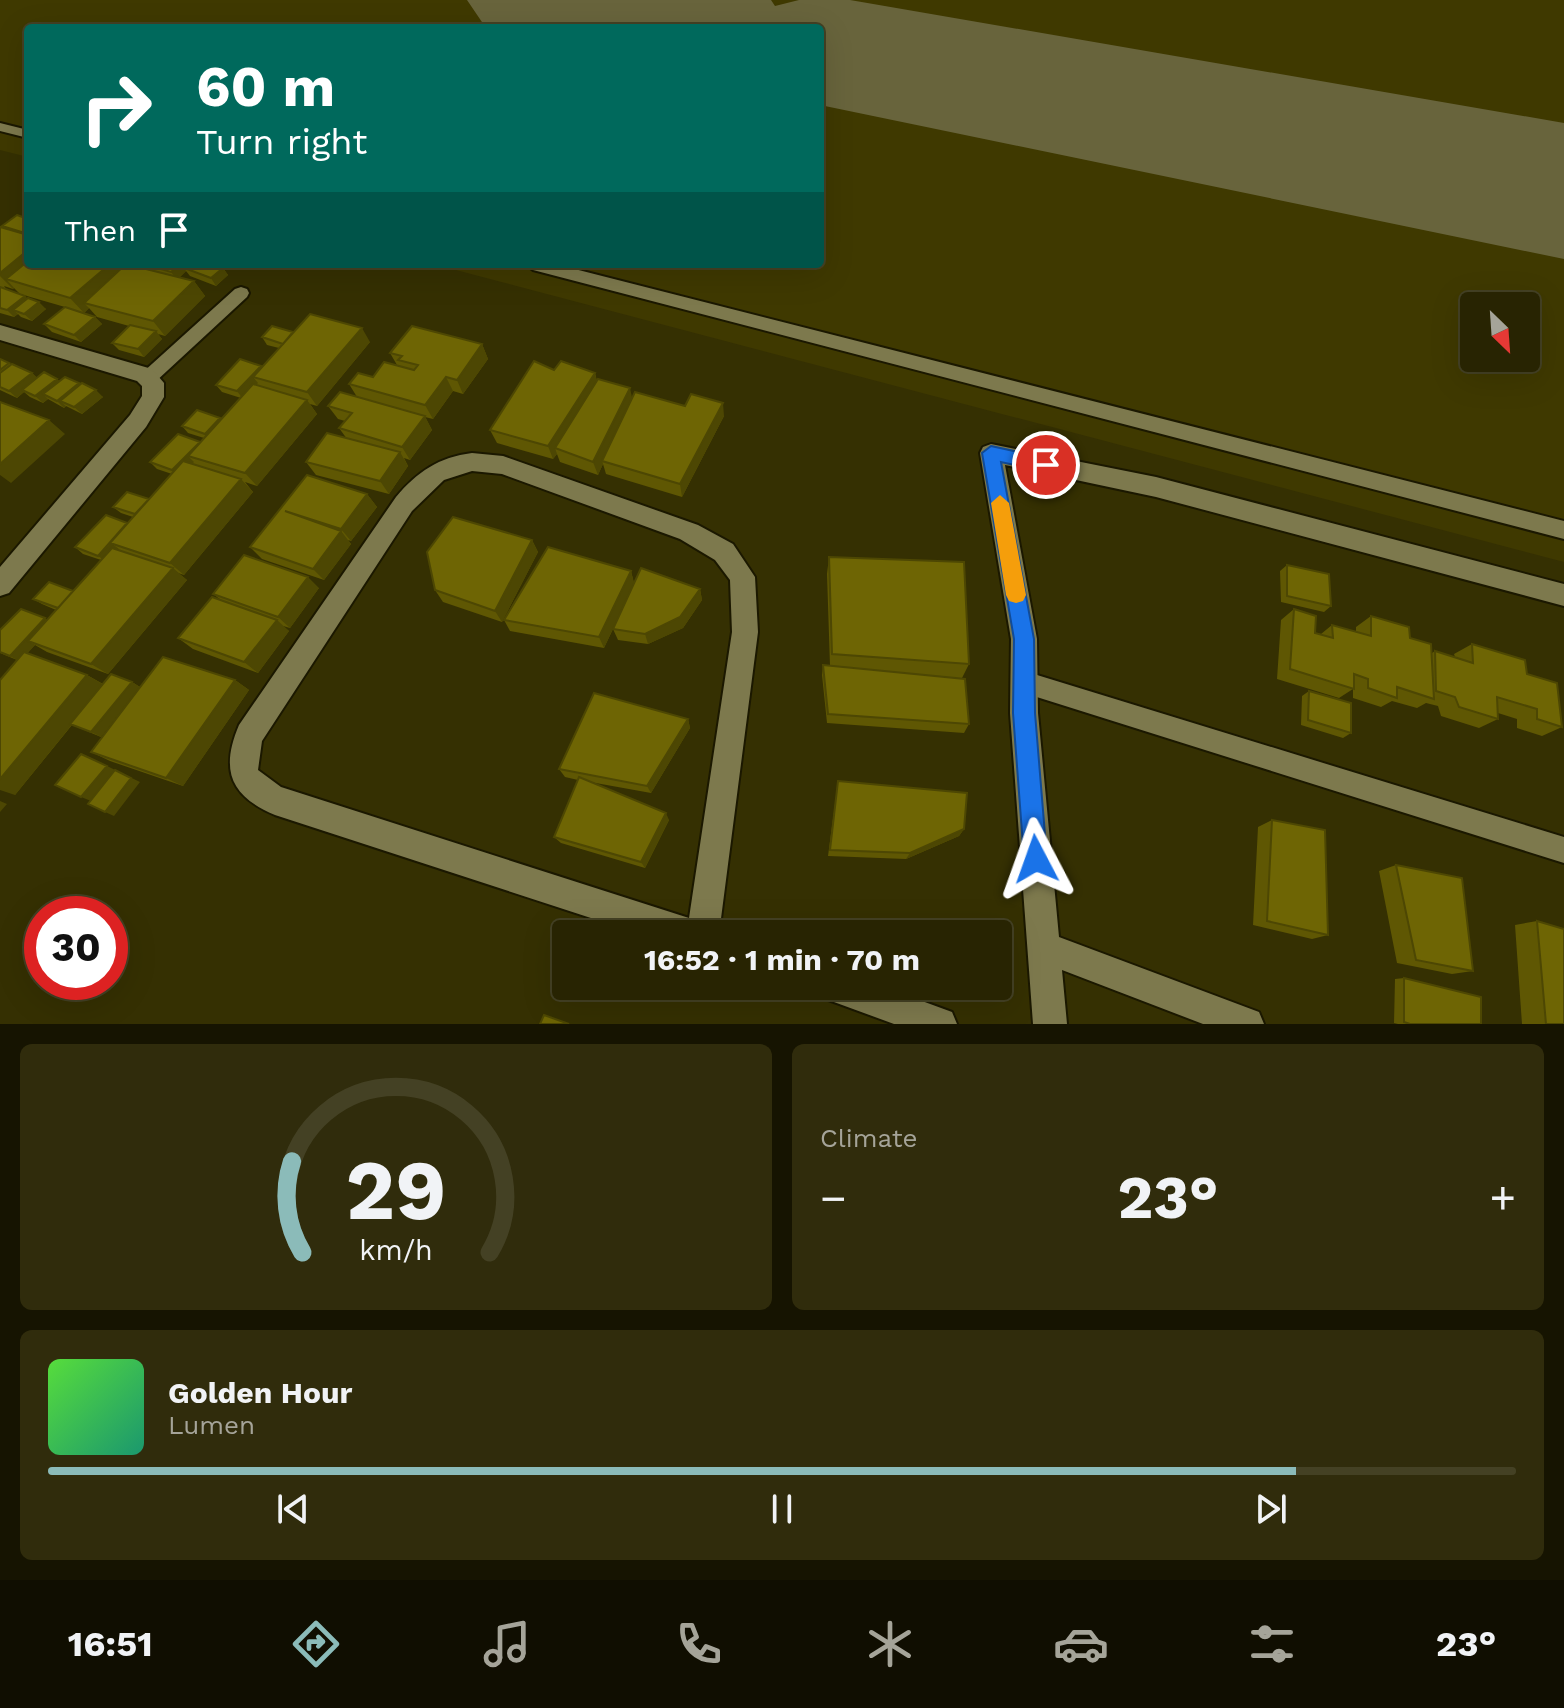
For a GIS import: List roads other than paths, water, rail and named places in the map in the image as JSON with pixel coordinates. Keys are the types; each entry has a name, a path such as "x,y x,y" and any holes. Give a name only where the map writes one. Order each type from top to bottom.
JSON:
{"street":[{"path":"0,332 148,378 153,383 153,397 138,421 0,585"},
{"path":"1050,1024 1024,682 1024,639 991,453 1156,487 1564,595"},
{"path":"646,920 275,800 251,787 243,771 249,735 404,504 419,485 434,473 459,462 477,460 503,465 689,532 724,552 742,577 745,632 705,920"},
{"path":"1043,947 1247,1024"},
{"path":"874,1000 940,1024"}],"lane":[{"path":"0,127 24,133"},
{"path":"549,268 1564,530"},
{"path":"148,378 241,293"},
{"path":"1024,682 1564,850"}]}
